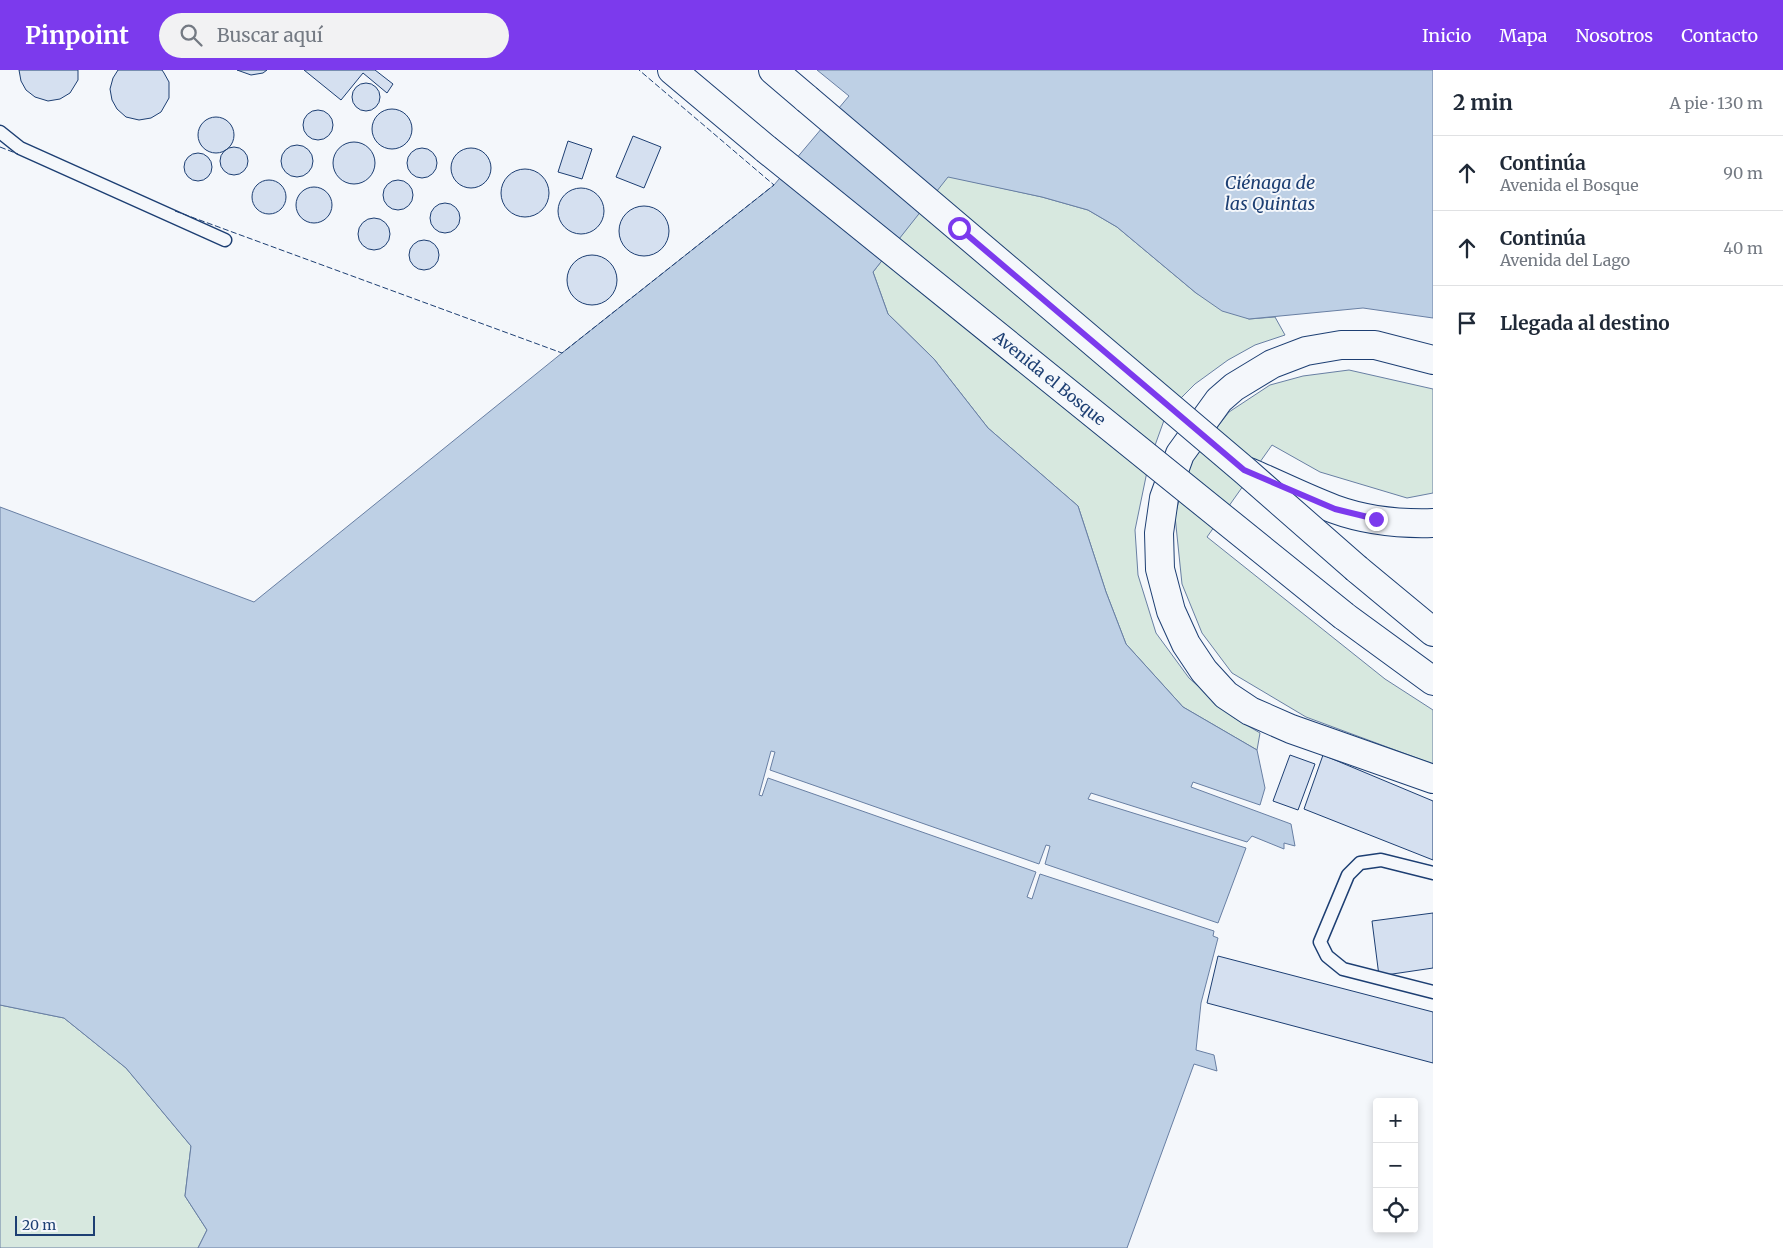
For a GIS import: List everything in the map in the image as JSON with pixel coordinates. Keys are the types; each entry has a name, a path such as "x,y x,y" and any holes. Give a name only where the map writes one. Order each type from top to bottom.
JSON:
{"main road":[{"name":"Avenida el Bosque","path":"672,70 766,149 1344,616 1433,681"},
{"path":"773,70 1244,470 1357,570 1433,632"},
{"path":"1433,360 1376,345 1341,345 1306,351 1272,364 1234,387 1219,400 1180,454 1164,498 1159,533 1160,569 1171,611 1186,644 1199,664 1226,694 1250,711 1291,729 1433,779"},
{"path":"1244,470 1335,509 1376,519 1416,524 1433,523"}],"lane":[{"path":"0,132 20,148 225,240"},
{"path":"1433,873 1381,860 1360,862 1348,875 1320,942 1327,956 1343,969 1433,992"}],"shaded area":[{"path":"947,176 1042,197 1088,210 1117,227 1196,293 1249,319 1275,317 1285,335 1255,345 1228,360 1195,384 1167,412 1149,462 1135,530 1138,575 1156,633 1189,678 1233,717 1260,733 1257,750 1183,707 1126,644 1106,592 1078,506 988,428 934,359 888,314 873,272"},
{"path":"1349,370 1433,389 1433,493 1407,498 1320,472 1272,445 1207,537 1385,679 1433,710 1433,764 1306,717 1232,673 1202,633 1182,584 1175,516 1188,465 1229,412 1270,385 1303,376"},
{"path":"0,1005 64,1018 126,1068 191,1146 185,1196 207,1230 198,1248 0,1248"}],"water":[{"name":"Ciénaga de las Quintas","path":"817,70 1433,70 1433,318 1363,308 1249,319 1222,311 1196,293 1117,227 1088,210 1042,197 948,177 873,272 888,314 934,359 988,428 1078,506 1106,592 1126,644 1183,707 1257,750 1265,788 1260,805 1193,782 1191,787 1291,824 1295,846 1284,843 1284,849 1252,836 1247,842 1091,793 1088,799 1246,848 1218,923 1045,864 1050,846 1046,845 1039,864 770,770 775,752 771,751 759,795 762,796 768,778 1036,872 1027,897 1032,899 1040,874 1214,931 1213,936 1218,938 1201,1003 1196,1050 1214,1055 1217,1071 1194,1064 1127,1248 198,1248 207,1230 185,1196 191,1146 126,1068 64,1018 0,1005 0,507 254,602 562,353 774,185 849,96"}],"building":[{"path":"19,70 78,70 78,80 70,93 60,99 48,101 35,97 26,90 21,81"},
{"path":"118,70 162,70 169,82 169,98 161,112 151,118 139,120 126,117 117,109 112,100 110,89 113,78"},
{"path":"237,70 267,70 263,73 251,75"},
{"path":"304,70 375,70 393,84 387,93 363,73 341,100"},
{"path":"366,83 376,87 380,97 376,107 366,111 356,107 352,97 356,87"},
{"path":"392,109 406,115 412,129 406,143 392,149 378,143 372,129 378,115"},
{"path":"318,110 329,114 333,125 329,136 318,140 307,136 303,125 307,114"},
{"path":"216,117 229,122 234,135 229,148 216,153 203,148 198,135 203,122"},
{"path":"633,136 661,147 644,188 616,177"},
{"path":"568,141 592,149 582,179 558,172"},
{"path":"358,142 366,145 372,151 375,163 372,175 366,181 350,184 342,181 336,175 333,159 336,151 342,145"},
{"path":"297,145 303,146 308,150 312,155 312,167 308,172 303,176 297,177 291,176 286,172 282,167 281,161 282,155 286,150 291,146"},
{"path":"234,147 244,151 248,161 244,171 234,175 224,171 220,161 224,151"},
{"path":"422,148 433,152 437,163 433,174 422,178 411,174 407,163 411,152"},
{"path":"471,148 485,154 491,168 485,182 471,188 457,182 451,168 457,154"},
{"path":"198,153 208,157 212,167 208,177 198,181 188,177 184,167 188,157"},
{"path":"525,169 534,171 542,176 547,184 549,193 547,202 542,210 534,215 525,217 516,215 508,210 503,202 501,193 503,184 508,176 516,171"},
{"path":"269,180 281,185 286,197 281,209 269,214 257,209 252,197 257,185"},
{"path":"398,180 409,184 413,195 409,206 398,210 387,206 383,195 387,184"},
{"path":"314,187 327,192 332,205 327,218 314,223 301,218 296,205 301,192"},
{"path":"576,188 586,188 600,198 604,211 600,224 594,230 586,234 576,234 562,224 558,216 558,206 568,192"},
{"path":"445,203 456,207 460,218 456,229 445,233 434,229 430,218 434,207"},
{"path":"639,206 649,206 662,213 669,226 669,236 662,249 649,256 639,256 630,252 623,245 619,236 619,226 623,217 630,210"},
{"path":"374,218 380,219 385,223 389,228 389,240 385,245 380,249 374,250 368,249 363,245 359,240 358,234 359,228 363,223 368,219"},
{"path":"424,240 435,244 439,255 435,266 424,270 413,266 409,255 413,244"},
{"path":"592,255 601,257 612,266 617,280 615,289 606,300 592,305 583,303 572,294 567,280 569,271 578,260"},
{"path":"1290,755 1315,764 1298,810 1273,801"},
{"path":"1323,755 1433,801 1433,860 1304,809"},
{"path":"1433,913 1433,968 1379,976 1372,921"},
{"path":"1218,956 1433,1012 1433,1063 1207,1003"}],"fence":[{"path":"175,211 562,353 774,185 639,70"},
{"path":"0,147 18,154"}],"route":[{"path":"959,228 1244,470 1335,509 1376,519"}]}
